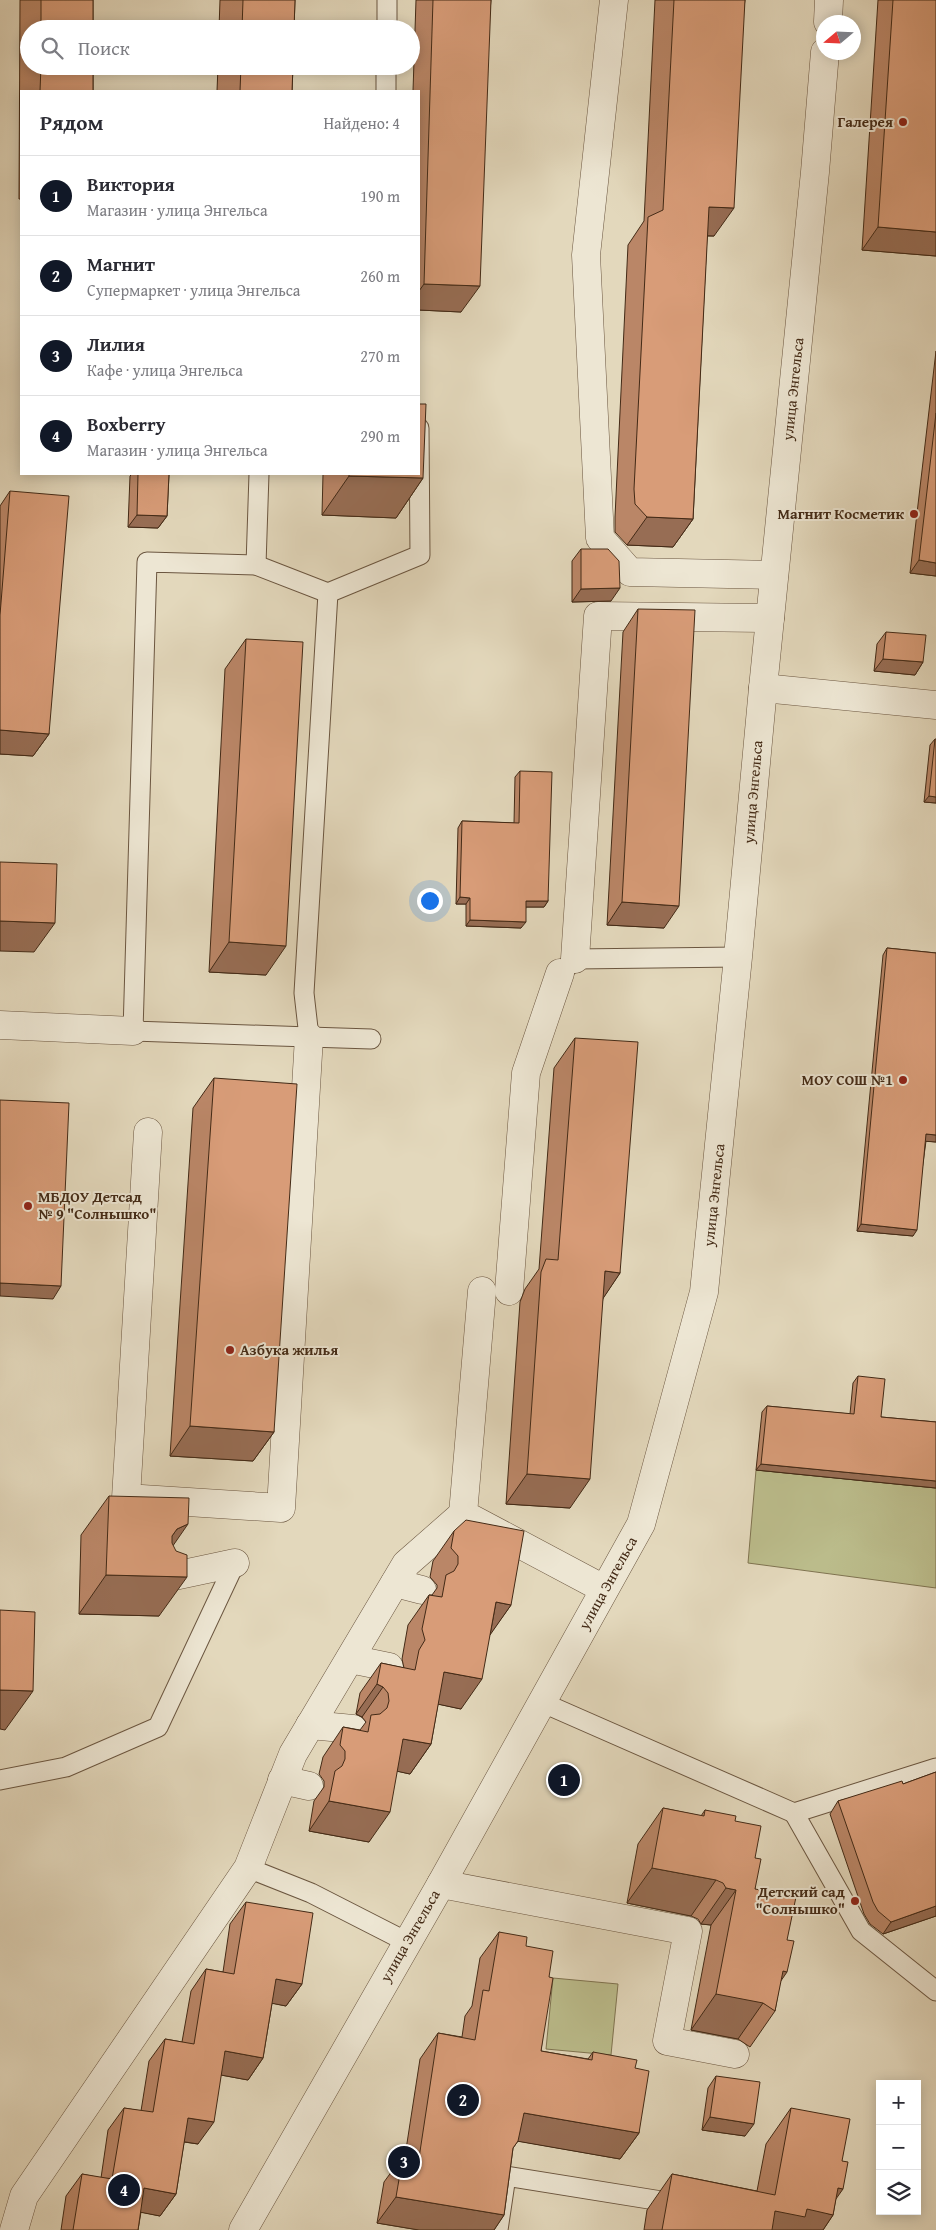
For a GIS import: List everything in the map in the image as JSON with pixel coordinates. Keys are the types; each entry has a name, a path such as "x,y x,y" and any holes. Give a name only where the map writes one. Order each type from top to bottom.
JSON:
{"street":[{"path":"614,0 586,255 600,538 630,572 774,575"},
{"path":"828,15 829,0"},
{"name":"улица Энгельса","path":"243,2230 441,1884 641,1524 704,1292 815,172 824,60"},
{"path":"509,1291 526,1073 568,966 598,616 770,618"},
{"path":"763,688 936,705"},
{"path":"0,1025 133,1031"},
{"path":"148,1132 126,1498 281,1508 309,1037"},
{"path":"14,2230 24,2196 248,1868 293,1754 406,1564 463,1514 482,1291"},
{"path":"463,1514 604,1589"},
{"path":"160,1579 235,1563"},
{"path":"395,1584 422,1590"},
{"path":"350,1659 389,1667"},
{"path":"310,1724 353,1729"},
{"path":"282,1780 309,1786"},
{"path":"441,1884 688,1931 667,2041 735,2054"}],"lane":[{"path":"387,0 387,20"},
{"path":"386,75 386,90"},
{"path":"256,565 259,475"},
{"path":"371,1039 133,1031 147,562 256,565 328,593 420,555 419,475"},
{"path":"309,1037 304,993 328,593"},
{"path":"568,966 738,957"},
{"path":"0,1780 66,1767 158,1728 235,1563"},
{"path":"541,1702 794,1813 862,1931 936,1991"},
{"path":"794,1813 936,1768"},
{"path":"248,1868 311,1892 407,1942"},
{"path":"498,2230 506,2176 702,2207"}],"green space":[{"path":"756,1470 936,1488 936,1588 748,1563"},
{"path":"553,1978 618,1984 611,2055 546,2049"}],"building":[{"path":"41,0 93,0 93,20 41,20"},
{"path":"243,0 295,0 294,20 242,20"},
{"path":"433,0 491,0 480,286 424,284"},
{"path":"674,0 745,0 734,208 709,207 693,519 647,517 635,504 634,489 648,217 663,210"},
{"name":"Галерея","path":"893,0 936,0 936,232 878,227"},
{"path":"41,75 93,75 93,90 40,90"},
{"path":"241,75 293,75 292,90 240,90"},
{"path":"420,404 426,404 423,478 349,476 420,475"},
{"path":"936,413 936,563 919,560"},
{"path":"138,475 169,475 167,516 137,515"},
{"path":"10,491 69,496 49,734 0,730 0,615"},
{"path":"581,549 608,549 619,561 620,588 581,589"},
{"path":"638,609 695,610 679,906 622,902"},
{"path":"886,632 926,635 923,662 883,659"},
{"path":"246,639 303,642 286,946 229,942"},
{"path":"936,739 936,797 929,796"},
{"path":"520,771 552,772 548,901 526,901 526,922 470,920 470,898 460,897 462,821 519,823"},
{"path":"0,862 57,864 55,923 0,921"},
{"name":"МОУ СОШ №1","path":"887,948 936,953 936,1135 926,1134 917,1230 861,1224"},
{"path":"575,1038 638,1042 620,1273 605,1271 590,1479 527,1474 541,1272 546,1259 558,1260"},
{"path":"214,1078 297,1084 274,1432 190,1426"},
{"name":"МБДОУ Детсад № 9 \"Солнышко\"","path":"0,1100 69,1103 61,1286 0,1283"},
{"path":"858,1376 885,1379 881,1417 936,1422 936,1481 761,1464 767,1406 854,1414"},
{"path":"109,1496 189,1498 188,1524 177,1529 172,1536 172,1543 176,1551 187,1555 187,1577 106,1575"},
{"path":"466,1520 524,1531 511,1605 496,1602 482,1679 444,1672 431,1744 403,1739 390,1812 329,1801 335,1771 342,1766 345,1759 345,1751 340,1745 343,1727 368,1732 371,1715 380,1714 387,1708 389,1701 388,1693 377,1684 381,1663 415,1670 419,1650 425,1640 422,1629 429,1595 442,1597 446,1575 454,1571 458,1564 458,1556 451,1548 454,1531"},
{"path":"0,1610 35,1612 33,1691 0,1690"},
{"path":"936,1772 936,1906 891,1922 878,1911 873,1902 838,1801 902,1781 903,1784"},
{"path":"663,1808 704,1816 705,1810 736,1816 735,1821 761,1826 755,1858 761,1859 755,1889 796,1897 787,1940 794,1941 787,1972 783,1971 775,2011 763,2003 716,1994 736,1890 726,1888 723,1883 716,1880 652,1868"},
{"path":"246,1902 313,1913 302,1984 276,1979 263,2058 225,2051 214,2122 188,2118 176,2194 144,2188 138,2230 73,2230 82,2174 112,2179 124,2108 153,2112 165,2039 194,2044 206,1969 234,1974"},
{"path":"499,1932 527,1937 526,1946 553,1951 549,1977 553,1978 541,2051 592,2060 593,2052 637,2060 635,2068 649,2071 639,2133 524,2113 518,2141 513,2148 504,2215 396,2197 403,2156 419,2158 438,2033 475,2040 483,1990 489,1991"},
{"path":"716,2076 760,2082 754,2124 710,2117"},
{"path":"791,2108 850,2119 842,2161 848,2162 843,2189 838,2188 833,2215 807,2209 805,2217 775,2211 772,2230 662,2230 672,2174 775,2195"}],"place":[{"name":"Галерея","path":"903,122"},
{"name":"Магнит Косметик","path":"914,514"},
{"name":"МОУ СОШ №1","path":"903,1080"},
{"name":"МБДОУ Детсад № 9 \"Солнышко\"","path":"28,1206"},
{"name":"Азбука жилья","path":"230,1350"},
{"name":"Виктория","path":"564,1780"},
{"name":"Детский сад \"Солнышко\"","path":"855,1901"},
{"name":"Магнит","path":"463,2100"},
{"name":"Лилия","path":"404,2162"},
{"name":"Boxberry","path":"124,2190"}]}
